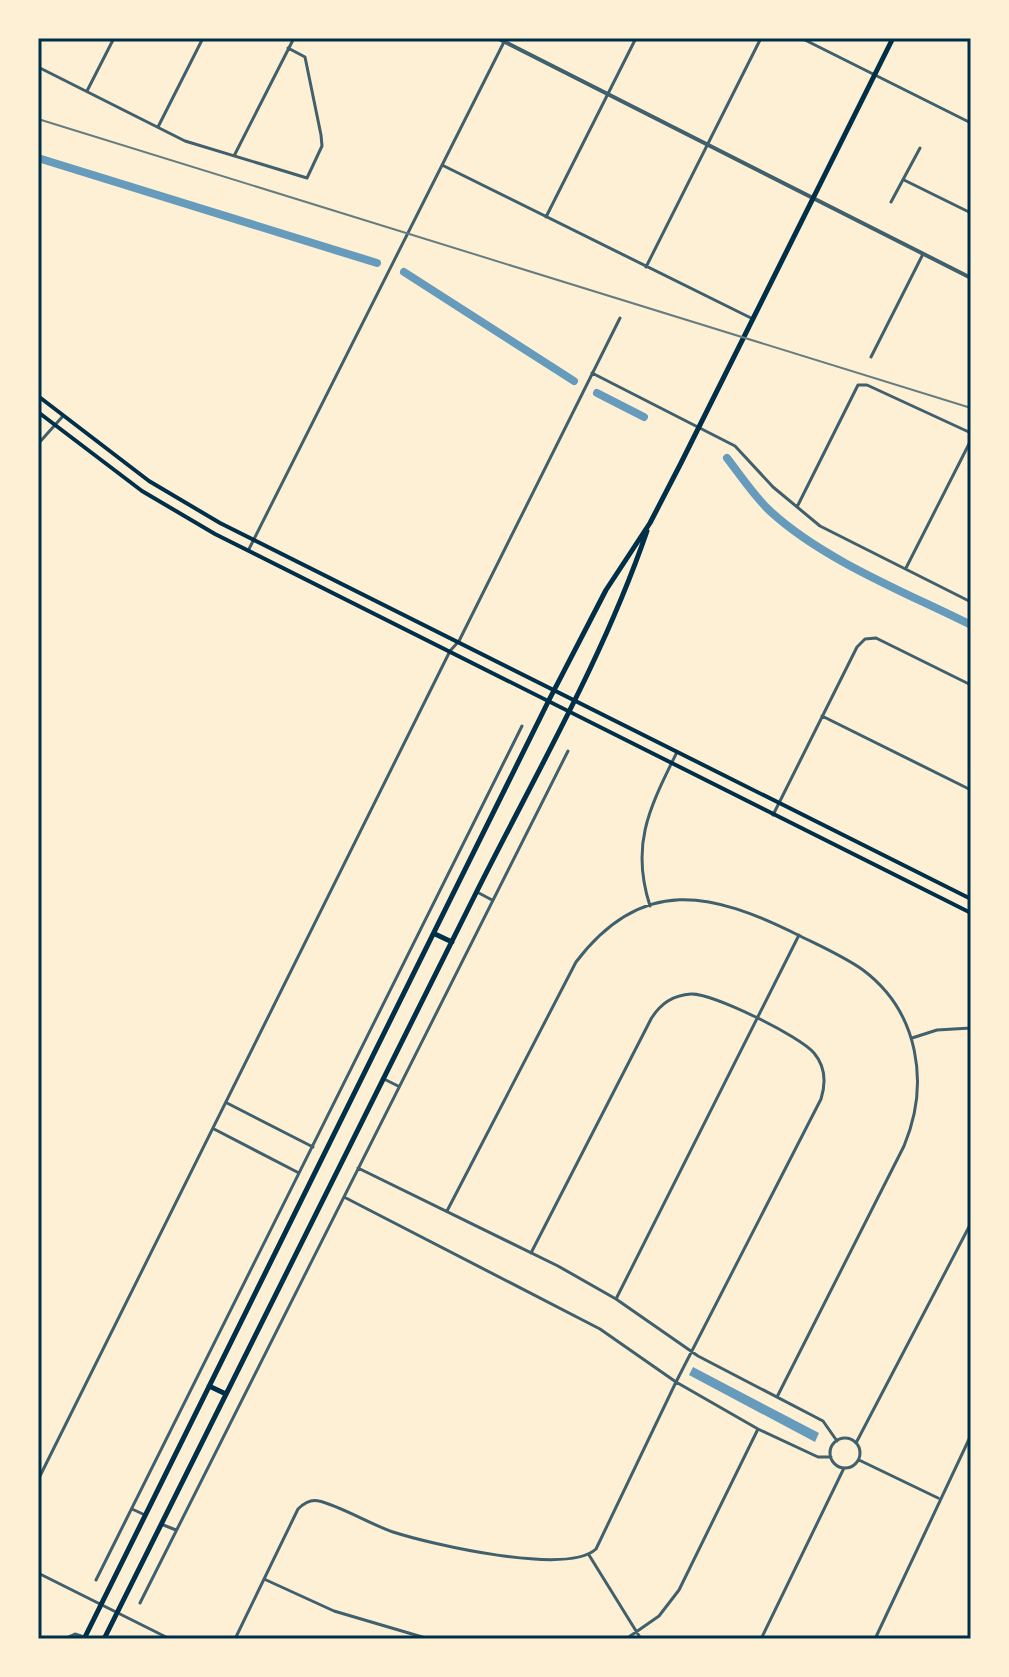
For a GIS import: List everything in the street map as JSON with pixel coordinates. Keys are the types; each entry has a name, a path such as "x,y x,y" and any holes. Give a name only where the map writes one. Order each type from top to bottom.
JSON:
{"main road":[{"path":"84,1638 549,700 606,590 650,523 893,38"},
{"path":"38,396 149,481 254,541 971,899"},
{"path":"38,412 142,491 249,551 971,913"},
{"path":"104,1639 477,892 577,700 624,599 650,523"},
{"path":"435,934 452,942"},
{"path":"209,1386 226,1394"}],"street":[{"path":"87,91 114,38"},
{"path":"158,128 203,38"},
{"path":"234,156 294,38"},
{"path":"497,38 971,278"},
{"path":"546,217 636,38"},
{"path":"646,267 761,38"},
{"path":"801,38 971,123"},
{"path":"249,551 505,40"},
{"path":"38,67 185,141 307,178 322,146 321,135 305,57 288,48"},
{"path":"891,202 920,148"},
{"path":"442,165 753,319"},
{"path":"904,180 971,213"},
{"path":"871,357 923,254"},
{"path":"38,1480 450,651 459,641 620,318"},
{"path":"592,373 743,451 773,487 820,526 971,602"},
{"path":"796,508 858,385 867,385 971,433"},
{"path":"38,444 63,416"},
{"path":"906,569 971,440"},
{"path":"773,815 857,647 870,638 971,685"},
{"path":"822,716 971,790"},
{"path":"96,1580 522,726"},
{"path":"140,1603 568,751"},
{"path":"650,906 640,864 642,837 677,752"},
{"path":"492,785 504,790"},
{"path":"477,892 492,900"},
{"path":"447,1211 576,962 613,924 650,906 693,899 723,902 851,962 879,984 900,1012 911,1038 919,1083 911,1129 777,1397"},
{"path":"616,1299 799,935"},
{"path":"235,1639 304,1503 319,1501 394,1532 472,1551 533,1558 589,1555 599,1544 676,1382 823,1094 823,1071 813,1051 756,1019 699,994 676,997 658,1009 531,1253"},
{"path":"911,1038 937,1030 971,1028"},
{"path":"354,1063 368,1070"},
{"path":"384,1079 398,1086"},
{"path":"227,1103 313,1147"},
{"path":"214,1129 300,1174"},
{"path":"358,1168 531,1253 616,1299 692,1352 744,1383 823,1421 837,1441"},
{"path":"344,1197 600,1329 676,1382 758,1429 818,1457 831,1457 844,1468"},
{"path":"859,1459 856,1443 971,1223"},
{"path":"626,1639 659,1616 679,1590 758,1429"},
{"path":"875,1639 938,1498 971,1435"},
{"path":"831,1457 831,1448 837,1441 845,1438 856,1443"},
{"path":"859,1459 938,1498"},
{"path":"761,1639 844,1468 859,1459"},
{"path":"132,1509 145,1515"},
{"path":"161,1524 176,1531"},
{"path":"589,1555 641,1639"},
{"path":"38,1573 170,1639"},
{"path":"263,1579 366,1622 429,1639"},
{"path":"64,1639 75,1634 84,1638"}],"water":[{"path":"693,1367 819,1433 815,1442 689,1375"}],"waterway":[{"path":"38,158 377,263"},
{"path":"404,272 574,381"},
{"path":"597,393 644,417"},
{"path":"727,458 770,511 791,529 866,574 971,625"}],"railway":[{"path":"38,119 971,408"}]}
